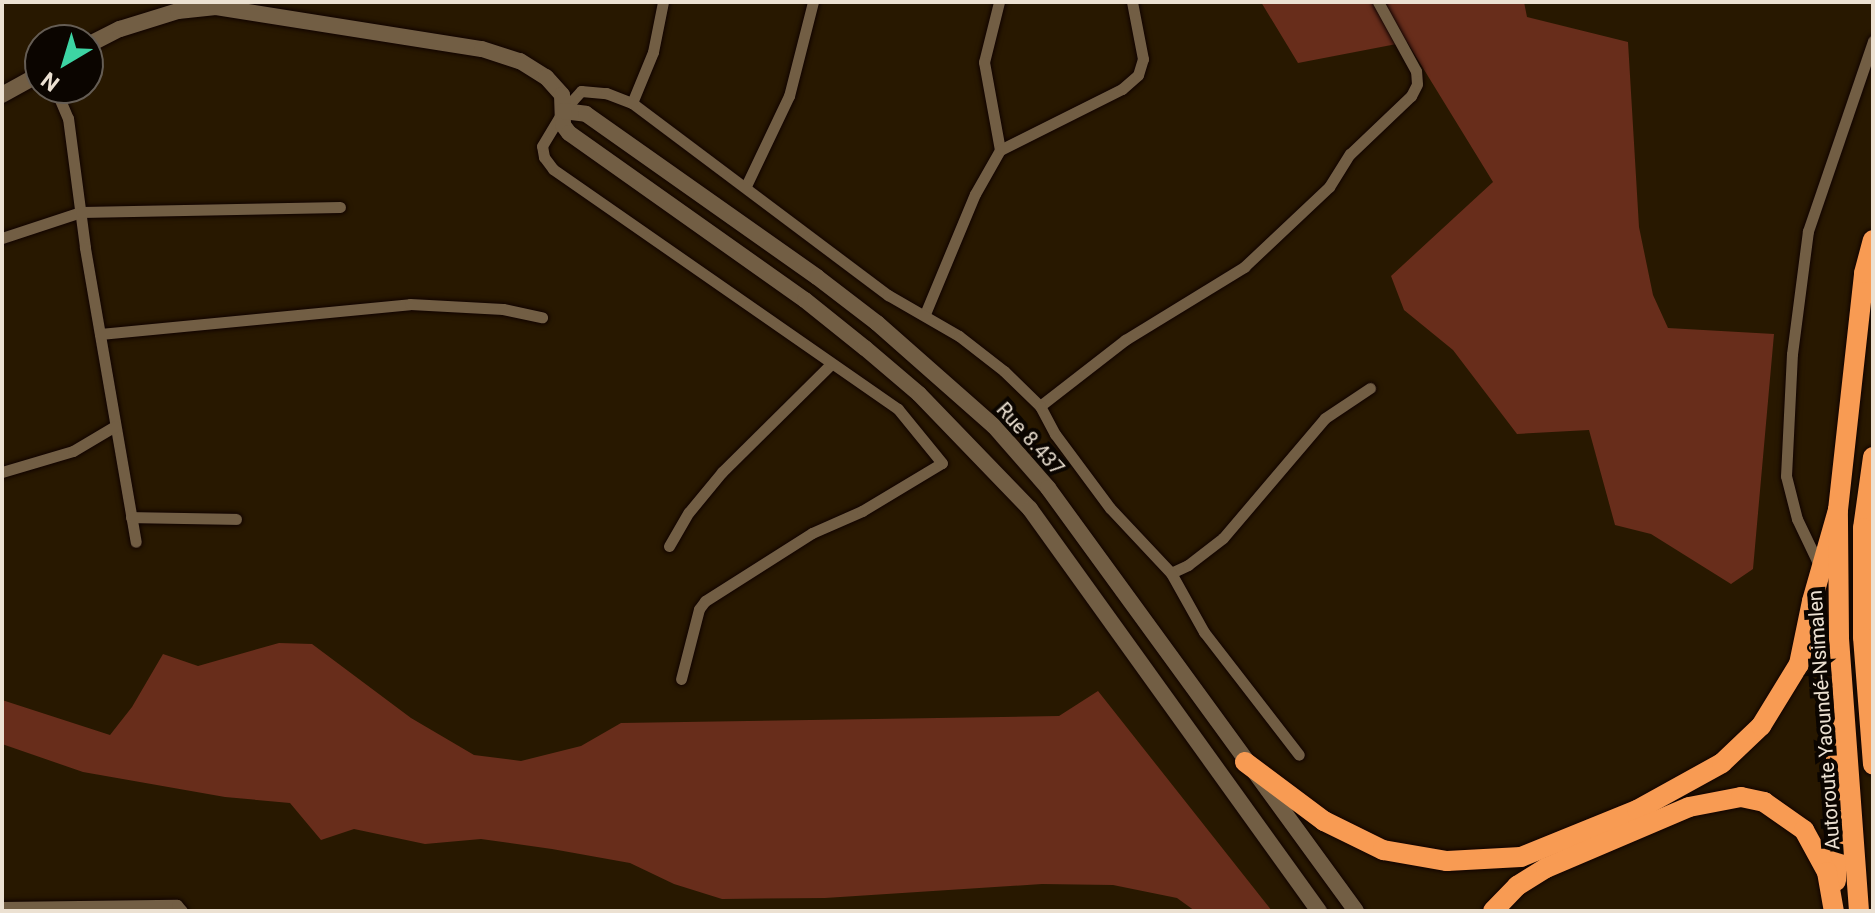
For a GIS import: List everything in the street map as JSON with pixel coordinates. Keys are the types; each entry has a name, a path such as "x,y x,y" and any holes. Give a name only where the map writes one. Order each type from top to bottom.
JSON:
{"highway":[{"name":"Autoroute Yaoundé-Nsimalen","path":"1859,911 1839,637 1838,510 1864,273 1873,240"},
{"path":"1873,457 1863,528 1863,637 1873,765"},
{"path":"1245,762 1324,821 1383,850 1447,861 1521,857 1649,803 1722,763 1761,726 1799,664 1812,601 1838,510"},
{"path":"1863,528 1873,576"},
{"path":"1835,911 1834,812 1839,637"},
{"path":"1863,637 1873,698"},
{"path":"1493,911 1517,886 1546,868 1689,807 1741,797 1764,802 1804,830 1827,872 1835,911"}],"main road":[{"path":"104,37 178,11 216,4 482,49 520,61 546,77 562,95 563,125 569,133 817,310 919,394 1030,509 1319,911"},
{"path":"2,95 24,83"},
{"name":"Rue 8.437","path":"563,111 586,114 817,277 877,323 994,426 1048,488 1356,911"},
{"path":"1335,885 1364,911"}],"street":[{"path":"632,103 653,52 663,2"},
{"path":"746,186 789,96 813,2"},
{"path":"999,2 984,62 1000,150"},
{"path":"925,314 975,194 1000,150 1122,89 1138,75 1143,59 1132,2"},
{"path":"1040,406 1125,340 1244,267 1329,187 1350,154 1411,96 1417,84 1416,71 1378,2"},
{"path":"1822,571 1797,519 1786,476 1792,354 1808,231 1873,41"},
{"path":"681,679 699,609 705,601 812,533 862,511 942,463 898,409 553,169 544,157 542,146 563,111 581,91 606,93 632,103 888,295 925,314 1004,371 1040,406 1055,434 1110,508 1171,573 1204,632 1299,755"},
{"path":"62,104 68,118 100,334 136,542"},
{"path":"2,238 81,212 340,207"},
{"path":"100,334 410,304 503,309 542,317"},
{"path":"669,546 689,512 722,472 831,364"},
{"path":"1171,573 1218,543 1325,418 1370,388"},
{"path":"2,472 73,451 115,426"},
{"path":"131,517 236,519"},
{"path":"2,907 177,905 182,911"}],"shaded area":[{"path":"1261,2 1524,2 1527,17 1628,42 1639,227 1653,295 1668,328 1774,334 1753,569 1731,584 1651,534 1615,525 1589,430 1517,434 1453,350 1404,310 1391,276 1493,182 1407,42 1298,63"},
{"path":"279,643 312,644 411,718 474,755 521,761 581,746 621,723 1059,716 1098,691 1272,911 1195,911 1177,898 1113,885 1042,884 825,898 722,899 674,884 630,863 552,849 481,839 425,844 354,829 321,840 290,803 225,797 83,772 2,744 2,700 110,735 132,707 163,654 198,666"}]}
